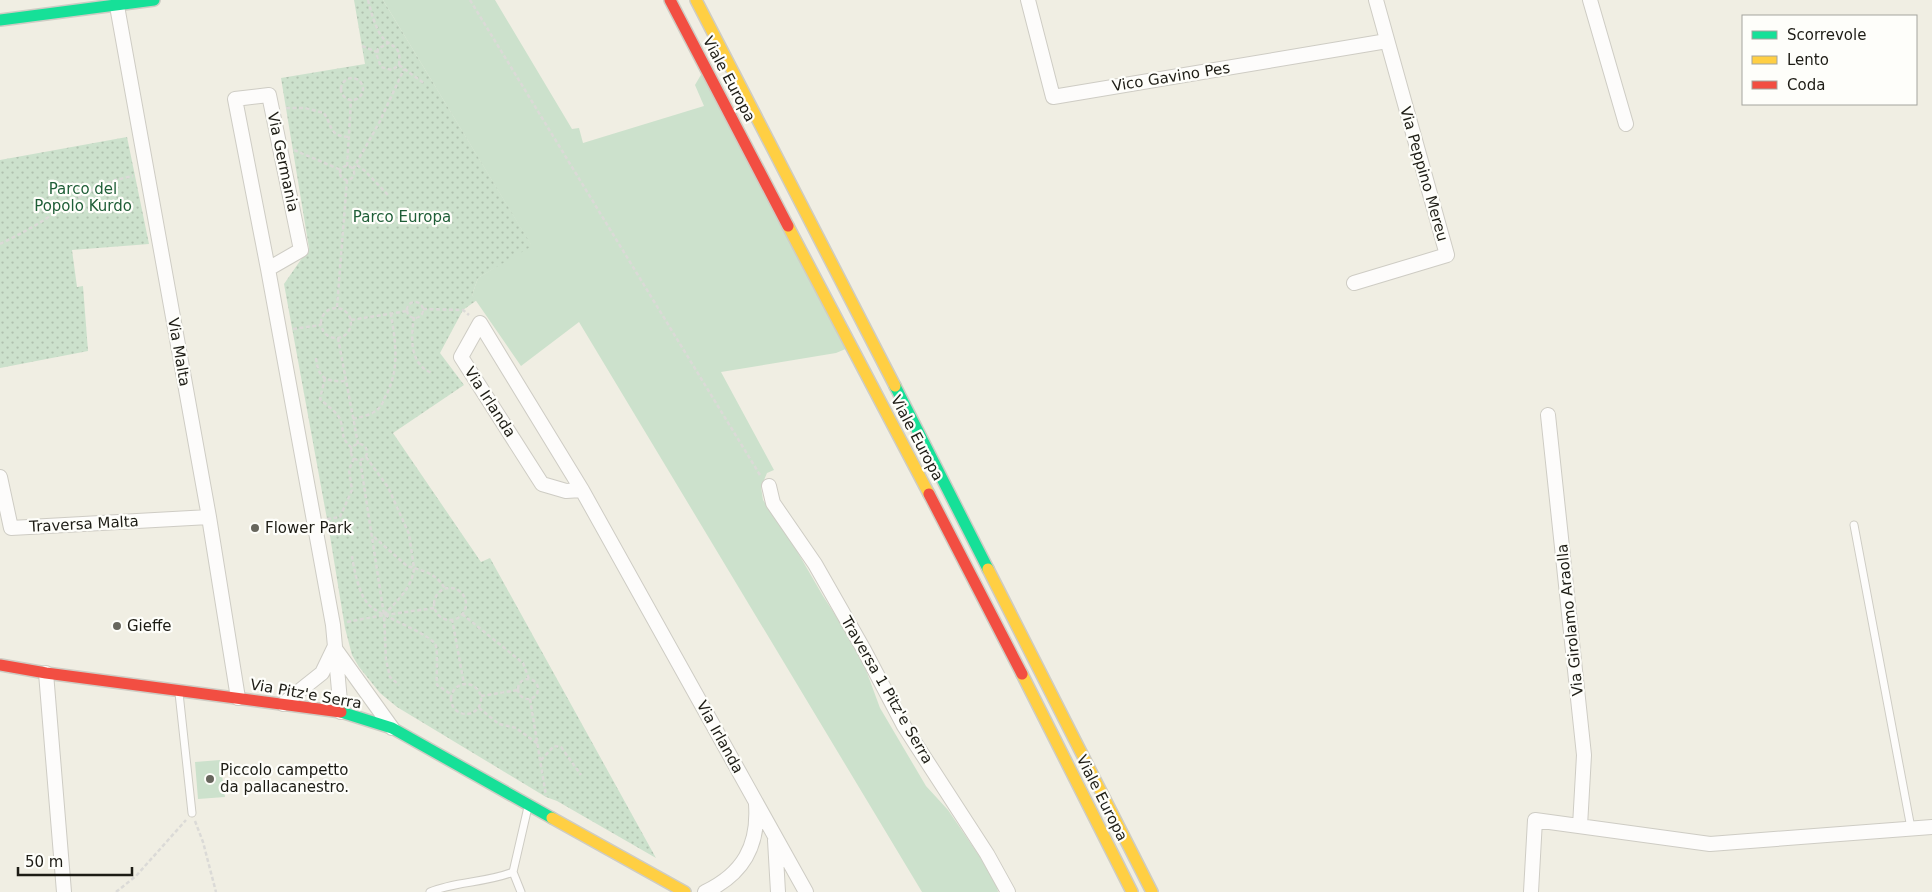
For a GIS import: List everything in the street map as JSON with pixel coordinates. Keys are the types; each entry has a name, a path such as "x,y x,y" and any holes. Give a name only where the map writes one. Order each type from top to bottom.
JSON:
{"main road":[{"path":"0,20 154,0"},
{"name":"Viale Europa","path":"670,0 1008,646 1132,892"},
{"name":"Viale Europa","path":"696,0 827,252 1152,892"},
{"name":"Via Pitz'e Serra","path":"0,665 46,673 341,712 392,728 684,891"}],"street":[{"name":"Vico Gavino Pes","path":"1028,0 1053,96 1387,41"},
{"name":"Via Peppino Mereu","path":"1354,283 1447,255 1376,0"},
{"path":"1590,0 1626,124"},
{"name":"Via Malta","path":"117,6 209,518 238,698"},
{"name":"Via Germania","path":"268,269 301,250 269,95 234,98 268,269 333,625 341,712"},
{"name":"Via Irlanda","path":"582,490 566,491 542,484 461,357 480,323 582,490 806,892"},
{"name":"Via Girolamo Araolla","path":"1548,415 1584,754 1580,826"},
{"name":"Traversa Malta","path":"0,477 11,528 209,518"},
{"name":"Traversa 1 Pitz'e Serra","path":"769,486 773,503 815,564 864,650 904,726 968,824 1008,892"},
{"path":"283,704 322,673 335,647"},
{"name":"Via Germania","path":"335,647 392,728"},
{"path":"46,673 64,892"},
{"name":"Via Irlanda","path":"705,892 720,884 734,873 749,852 755,833 755,801"},
{"path":"1531,892 1535,820 1710,844 1932,827"},
{"name":"Via Irlanda","path":"774,834 778,892"},
{"path":"684,891 701,892"}],"lane":[{"path":"1854,525 1911,828"},
{"path":"178,690 192,813"},
{"path":"521,892 513,872 531,805"},
{"path":"430,892 439,888 497,879 513,872"}],"path":[{"path":"368,0 374,22 382,37 398,49 400,55 399,65 392,70 381,67 377,56 378,49 388,43"},
{"path":"470,0 752,463 769,486"},
{"path":"362,46 377,52"},
{"path":"399,65 425,84"},
{"path":"347,180 353,177 353,169 357,165 404,69"},
{"path":"352,78 359,81 363,90 360,96 351,100 344,97 341,90 345,80 352,78"},
{"path":"347,166 351,100"},
{"path":"272,110 286,108 316,110 324,113 332,132 338,136 349,137"},
{"path":"280,146 340,170"},
{"path":"357,165 388,195"},
{"path":"347,166 353,169"},
{"path":"340,170 347,166"},
{"path":"340,170 341,177 347,180"},
{"path":"0,244 46,219 82,194 108,181 138,175"},
{"path":"337,307 347,180"},
{"path":"413,302 418,302 423,309 421,315 414,317 409,315 407,310 408,305 413,302"},
{"path":"337,307 344,310 351,320 351,328 338,338 326,334 321,325 325,312 337,307"},
{"path":"423,309 463,310 480,323"},
{"path":"351,320 407,310"},
{"path":"353,419 378,409 388,391 396,366 396,344 391,314"},
{"path":"414,317 412,332 413,355 423,370 432,373"},
{"path":"279,330 321,325"},
{"path":"338,338 358,444"},
{"path":"316,358 317,366 325,378 332,382 346,381"},
{"path":"325,378 320,399 340,420 342,436 352,448"},
{"path":"358,444 352,448 351,454 354,458 360,460 366,457"},
{"path":"358,444 365,447 366,457 388,487 410,534 414,568 413,579 406,592 384,615"},
{"path":"327,519 340,518 352,490 349,470 354,458"},
{"path":"360,460 384,615 386,660 390,677 399,685"},
{"path":"373,536 407,566 431,574 442,584 444,590"},
{"path":"352,556 356,577 367,603 384,615 430,638 436,645 437,685 452,695"},
{"path":"444,590 456,590 464,597 465,607 462,614 452,619 440,616 434,608 435,598 444,590"},
{"path":"333,625 434,608"},
{"path":"462,614 523,663 529,679"},
{"path":"452,619 464,684"},
{"path":"529,679 536,682 538,689 536,695 530,699 524,698 518,690 521,681 529,679"},
{"path":"464,684 473,686 481,696 481,703 478,708 470,713 461,713 454,706 452,695 456,689 464,684"},
{"path":"481,696 518,690"},
{"path":"530,699 546,797 545,801 538,797 531,805"},
{"path":"478,708 500,724 516,728 539,745"},
{"path":"541,760 554,746 561,747 581,775"},
{"path":"116,892 136,876 192,813 203,842 216,892"}],"green space":[{"name":"Parco Europa","path":"354,0 383,0 532,246 478,278 472,295 477,300 463,310 440,353 464,385 393,433 481,562 490,558 656,858 557,801 546,797 397,707 380,693 352,655 345,628 284,284 309,248 281,78 365,64"},
{"path":"383,0 495,0 572,129 579,128 583,143 704,106 695,85 702,73 848,348 836,353 721,372 774,470 767,473 761,487 763,500 790,539 843,627 866,670 880,708 926,786 948,810 995,879 998,892 922,892 579,322 521,366 472,295 478,278 531,245"},
{"name":"Parco del Popolo Kurdo","path":"127,137 149,244 72,250 77,287 83,286 88,351 0,368 0,160"},
{"name":"Piccolo campetto da pallacanestro.","path":"220,760 225,797 198,799 195,762"}],"traffic: fast":[{"path":"0,20 154,0"},
{"path":"895,386 988,569"},
{"path":"341,712 392,728 552,818"}],"traffic: slow":[{"path":"696,0 895,386"},
{"path":"788,226 929,494"},
{"path":"988,569 1152,892"},
{"path":"1022,674 1132,892"},
{"path":"552,818 685,892"}],"traffic: jam":[{"path":"670,0 788,226"},
{"path":"929,494 1022,674"},
{"path":"0,665 46,673 341,712"}],"place":[{"name":"Flower Park","path":"255,528"},
{"name":"Gieffe","path":"117,626"},
{"name":"Piccolo campetto da pallacanestro.","path":"210,779"}]}
